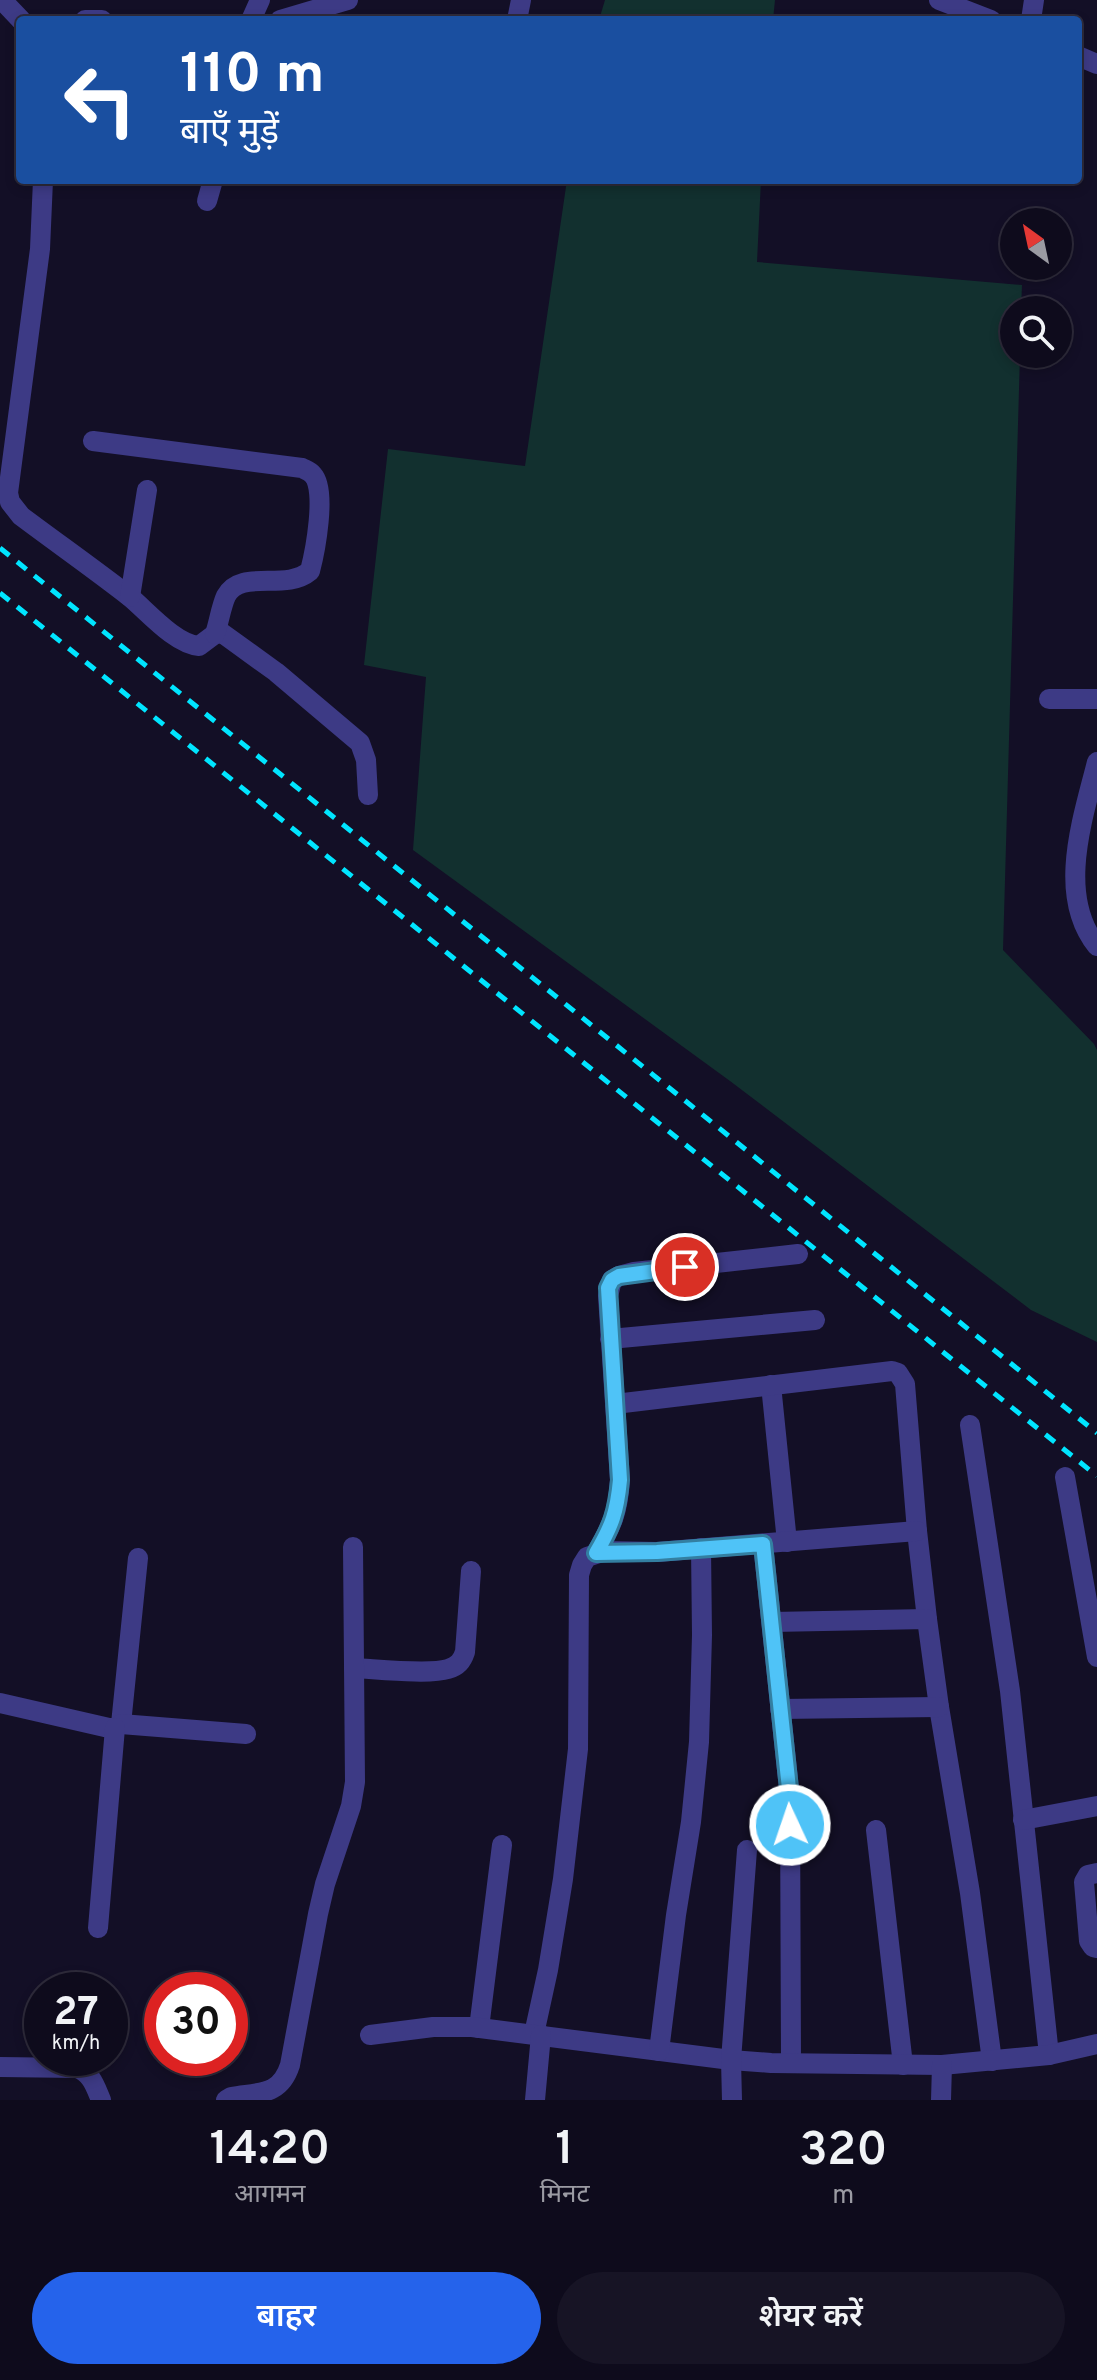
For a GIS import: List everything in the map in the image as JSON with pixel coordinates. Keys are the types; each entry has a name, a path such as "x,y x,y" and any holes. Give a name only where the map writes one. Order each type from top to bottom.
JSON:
{"street":[{"path":"2,0 17,16"},
{"path":"294,16 348,0"},
{"path":"939,0 981,16"},
{"path":"43,184 40,249 8,493 10,502 21,516 130,597 175,636 199,646 215,634 222,633 355,737 364,750 368,795"},
{"path":"207,201 212,184"},
{"path":"93,441 302,468 312,472 317,481 319,500 317,535 310,571 293,581 254,581 231,589 215,634"},
{"path":"130,597 147,490"},
{"path":"1049,699 1097,699"},
{"path":"1094,937 1078,901 1076,858 1097,762"},
{"path":"596,1553 612,1527 618,1507 620,1480 610,1339 608,1288 612,1280 619,1276 798,1254"},
{"path":"610,1339 815,1320"},
{"path":"615,1404 892,1371 898,1373 905,1384 927,1619 970,1893 992,2061"},
{"path":"771,1385 787,1542"},
{"path":"970,1425 1010,1691 1049,2055"},
{"path":"1065,1477 1097,1657"},
{"path":"535,2100 537,2034 563,1879 578,1749 579,1575 587,1557 596,1553 763,1544 917,1531"},
{"path":"763,1544 790,1798 791,2063"},
{"path":"226,2100 272,2089 286,2079 318,1914 353,1794 353,1547"},
{"path":"659,2051 699,1742 701,1548"},
{"path":"98,1928 138,1558"},
{"path":"354,1668 437,1671 451,1669 461,1662 465,1652 471,1571"},
{"path":"772,1622 927,1619"},
{"path":"0,1703 109,1728 246,1734"},
{"path":"780,1709 939,1707"},
{"path":"1023,1820 1097,1806"},
{"path":"876,1830 903,2065"},
{"path":"479,2028 502,1845"},
{"path":"732,2100 731,2060 747,1850"},
{"path":"1097,1873 1088,1875 1084,1882 1089,1941 1097,1948"},
{"path":"370,2035 433,2027 479,2028 731,2060 903,2065 942,2065 1049,2055 1097,2044"},
{"path":"941,2100 942,2065"},
{"path":"0,2067 77,2068 91,2078 101,2100"}],"green space":[{"path":"605,0 775,0 773,16 600,16"},
{"path":"566,184 761,184 757,262 1022,285 1022,296 1000,296 1000,368 1020,368 1003,950 1097,1050 1097,1342 1031,1310 730,1081 413,850 426,677 364,665 388,449 525,466"}],"railway":[{"path":"0,548 1097,1433"},
{"path":"0,593 1097,1476"}],"route":[{"path":"685,1267 619,1276 612,1280 608,1288 620,1480 618,1507 612,1527 596,1553 763,1544 790,1798 790,1825"}]}
